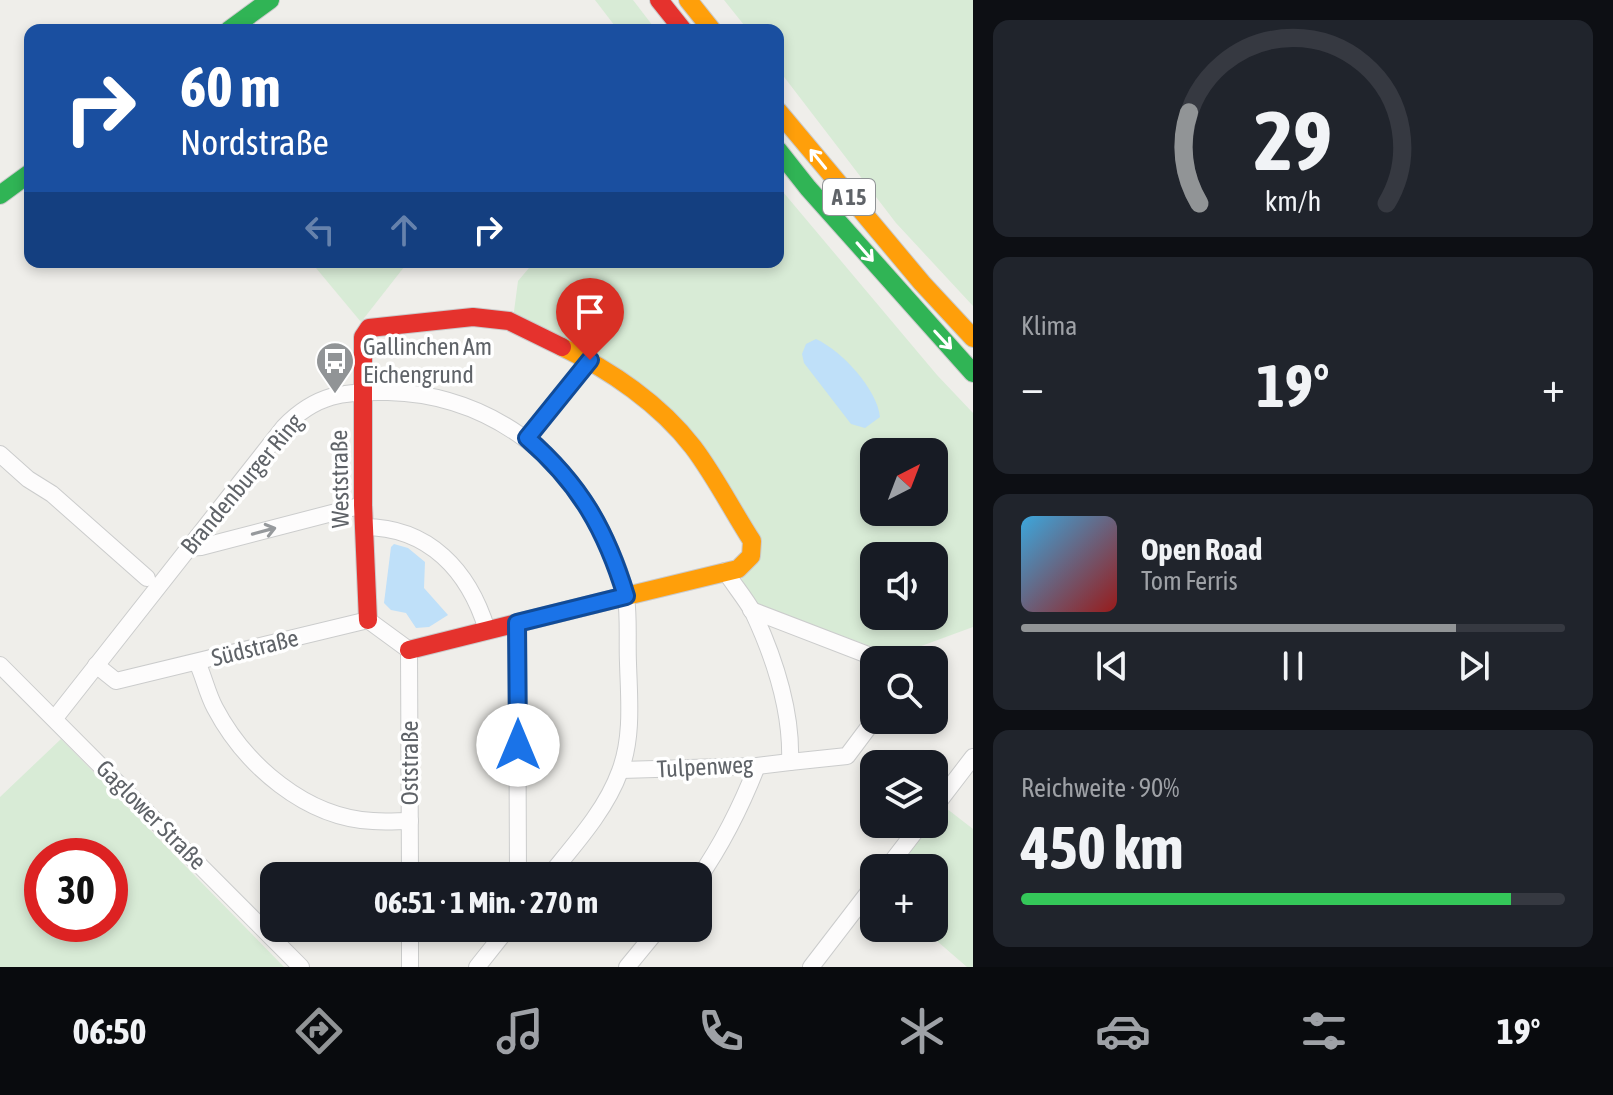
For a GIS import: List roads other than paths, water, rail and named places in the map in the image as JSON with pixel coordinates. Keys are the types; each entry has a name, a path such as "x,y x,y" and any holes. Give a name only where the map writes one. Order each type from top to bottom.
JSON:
{"main road":[{"path":"237,24 270,0"},
{"path":"659,0 678,24"},
{"path":"688,0 707,24"},
{"name":"A 15","path":"784,118 887,242 973,338"},
{"name":"A 15","path":"784,157 973,373"},
{"path":"0,195 24,177"},
{"name":"Weststraße","path":"368,620 363,505 363,337 369,328 473,317 509,321 590,360"},
{"path":"409,650 738,569 751,556 752,541 692,446 658,411 590,360"}],"street":[{"path":"527,438 590,360"},
{"name":"Brandenburger Ring","path":"55,718 299,411 335,395 363,391 407,393 458,403 495,419 527,438 552,460 593,515 614,558 626,596 630,714 621,770 591,823 560,862"},
{"path":"0,454 28,479 52,494 147,578"},
{"path":"188,548 363,505"},
{"path":"364,527 387,528 410,535 450,563 467,581 487,630"},
{"path":"725,571 751,610 777,677 787,720 790,762"},
{"path":"751,610 860,652"},
{"path":"368,620 409,650"},
{"name":"Südstraße","path":"96,665 116,681 368,620"},
{"path":"517,623 518,862"},
{"name":"Oststraße","path":"409,650 410,862"},
{"path":"197,662 216,711 239,746 290,792 309,803 346,816 370,821 410,821"},
{"name":"Gaglower Straße","path":"0,665 301,967"},
{"name":"Tulpenweg","path":"621,770 757,766 847,756 864,734"},
{"path":"948,790 973,757"},
{"path":"710,862 739,811 757,766"},
{"path":"898,854 910,838"},
{"path":"811,967 860,903"},
{"path":"410,942 410,967"},
{"path":"477,967 497,942"},
{"path":"627,967 648,942"}],"water":[{"path":"816,339 837,352 857,372 872,395 880,417 865,428 851,424 804,363 802,354 806,344"},
{"path":"394,544 408,548 425,562 424,588 448,615 429,627 416,628 406,613 391,610 384,603 391,547"}],"place":[{"name":"Gallinchen Am Eichengrund","path":"335,395"}]}
